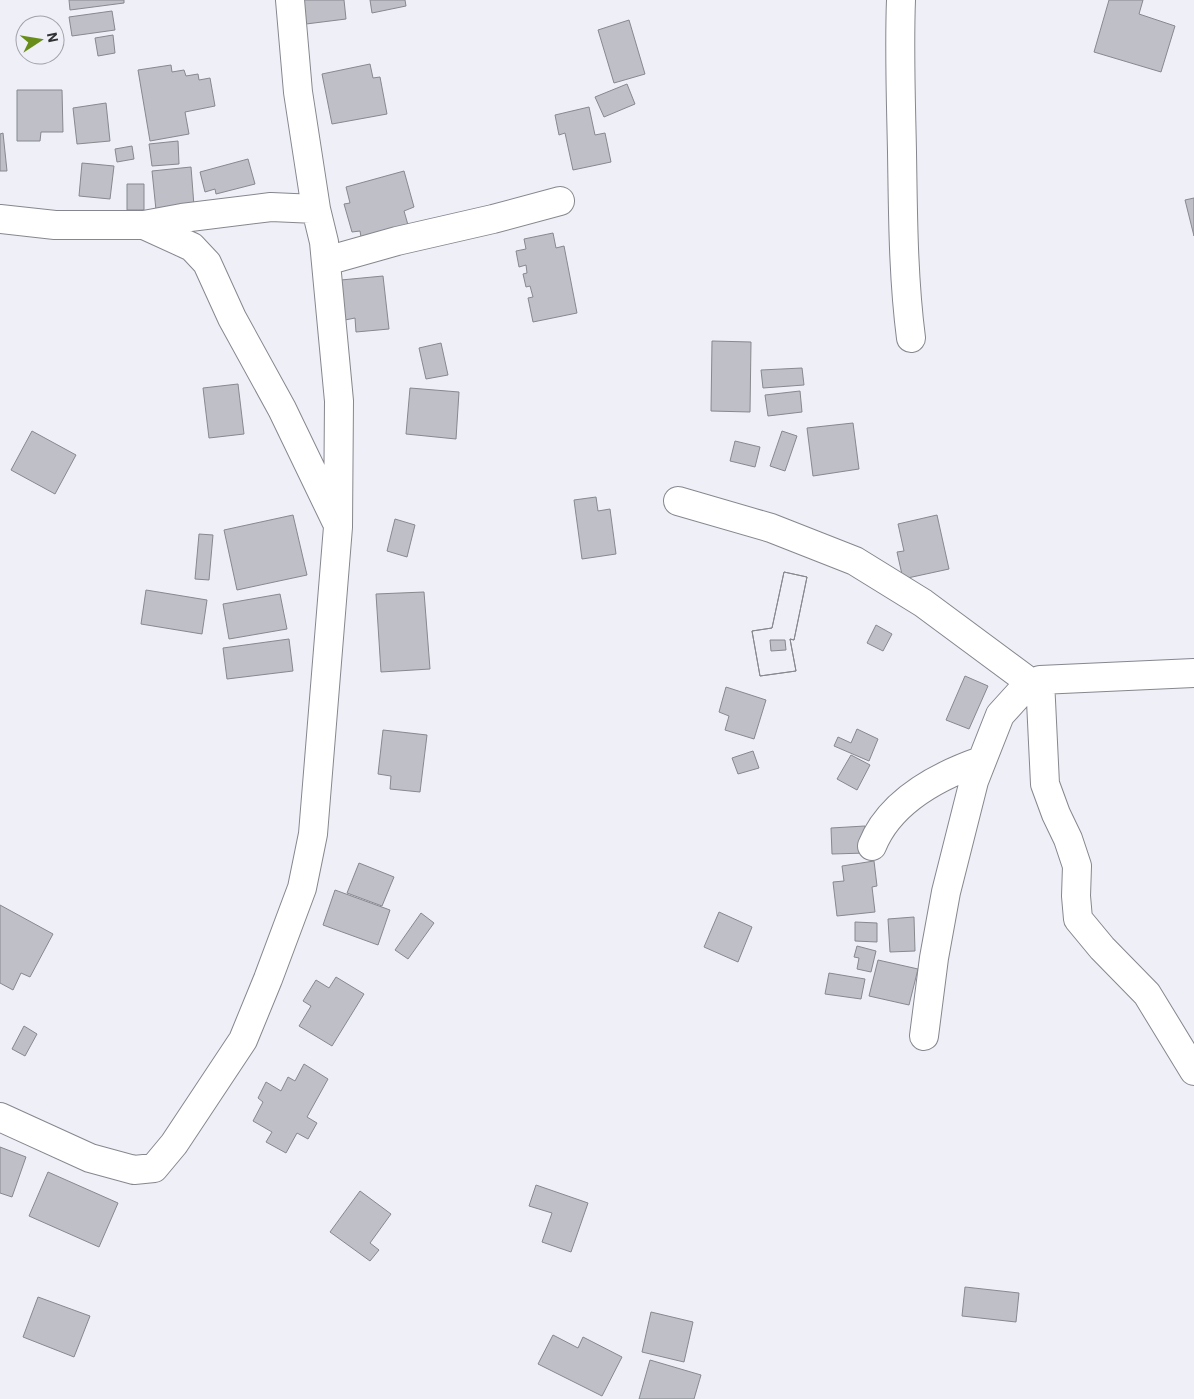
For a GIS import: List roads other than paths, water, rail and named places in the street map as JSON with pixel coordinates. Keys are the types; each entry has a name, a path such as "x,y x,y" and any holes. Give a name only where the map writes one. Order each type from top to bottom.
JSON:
{"street":[{"path":"0,1117 90,1158 134,1170 154,1168 174,1144 243,1040 302,888 314,834 338,527 339,401 324,242 316,209 298,92 290,0"},
{"path":"901,0 903,184 907,310 911,338"},
{"path":"326,261 396,241 493,219 560,201"},
{"path":"0,219 55,225 144,225 182,218 271,207 316,209"},
{"path":"144,225 192,247 208,263 232,318 282,409 338,527"},
{"path":"678,501 771,528 855,561 924,603 1036,682 1045,784 1077,866 1076,896 1078,919 1102,948 1147,994 1194,1071"},
{"path":"924,1036 934,958 946,892 974,781 1000,715 1019,694 1036,682 1194,672"},
{"path":"872,846 877,832 888,818 914,795 958,769 981,761"}]}
